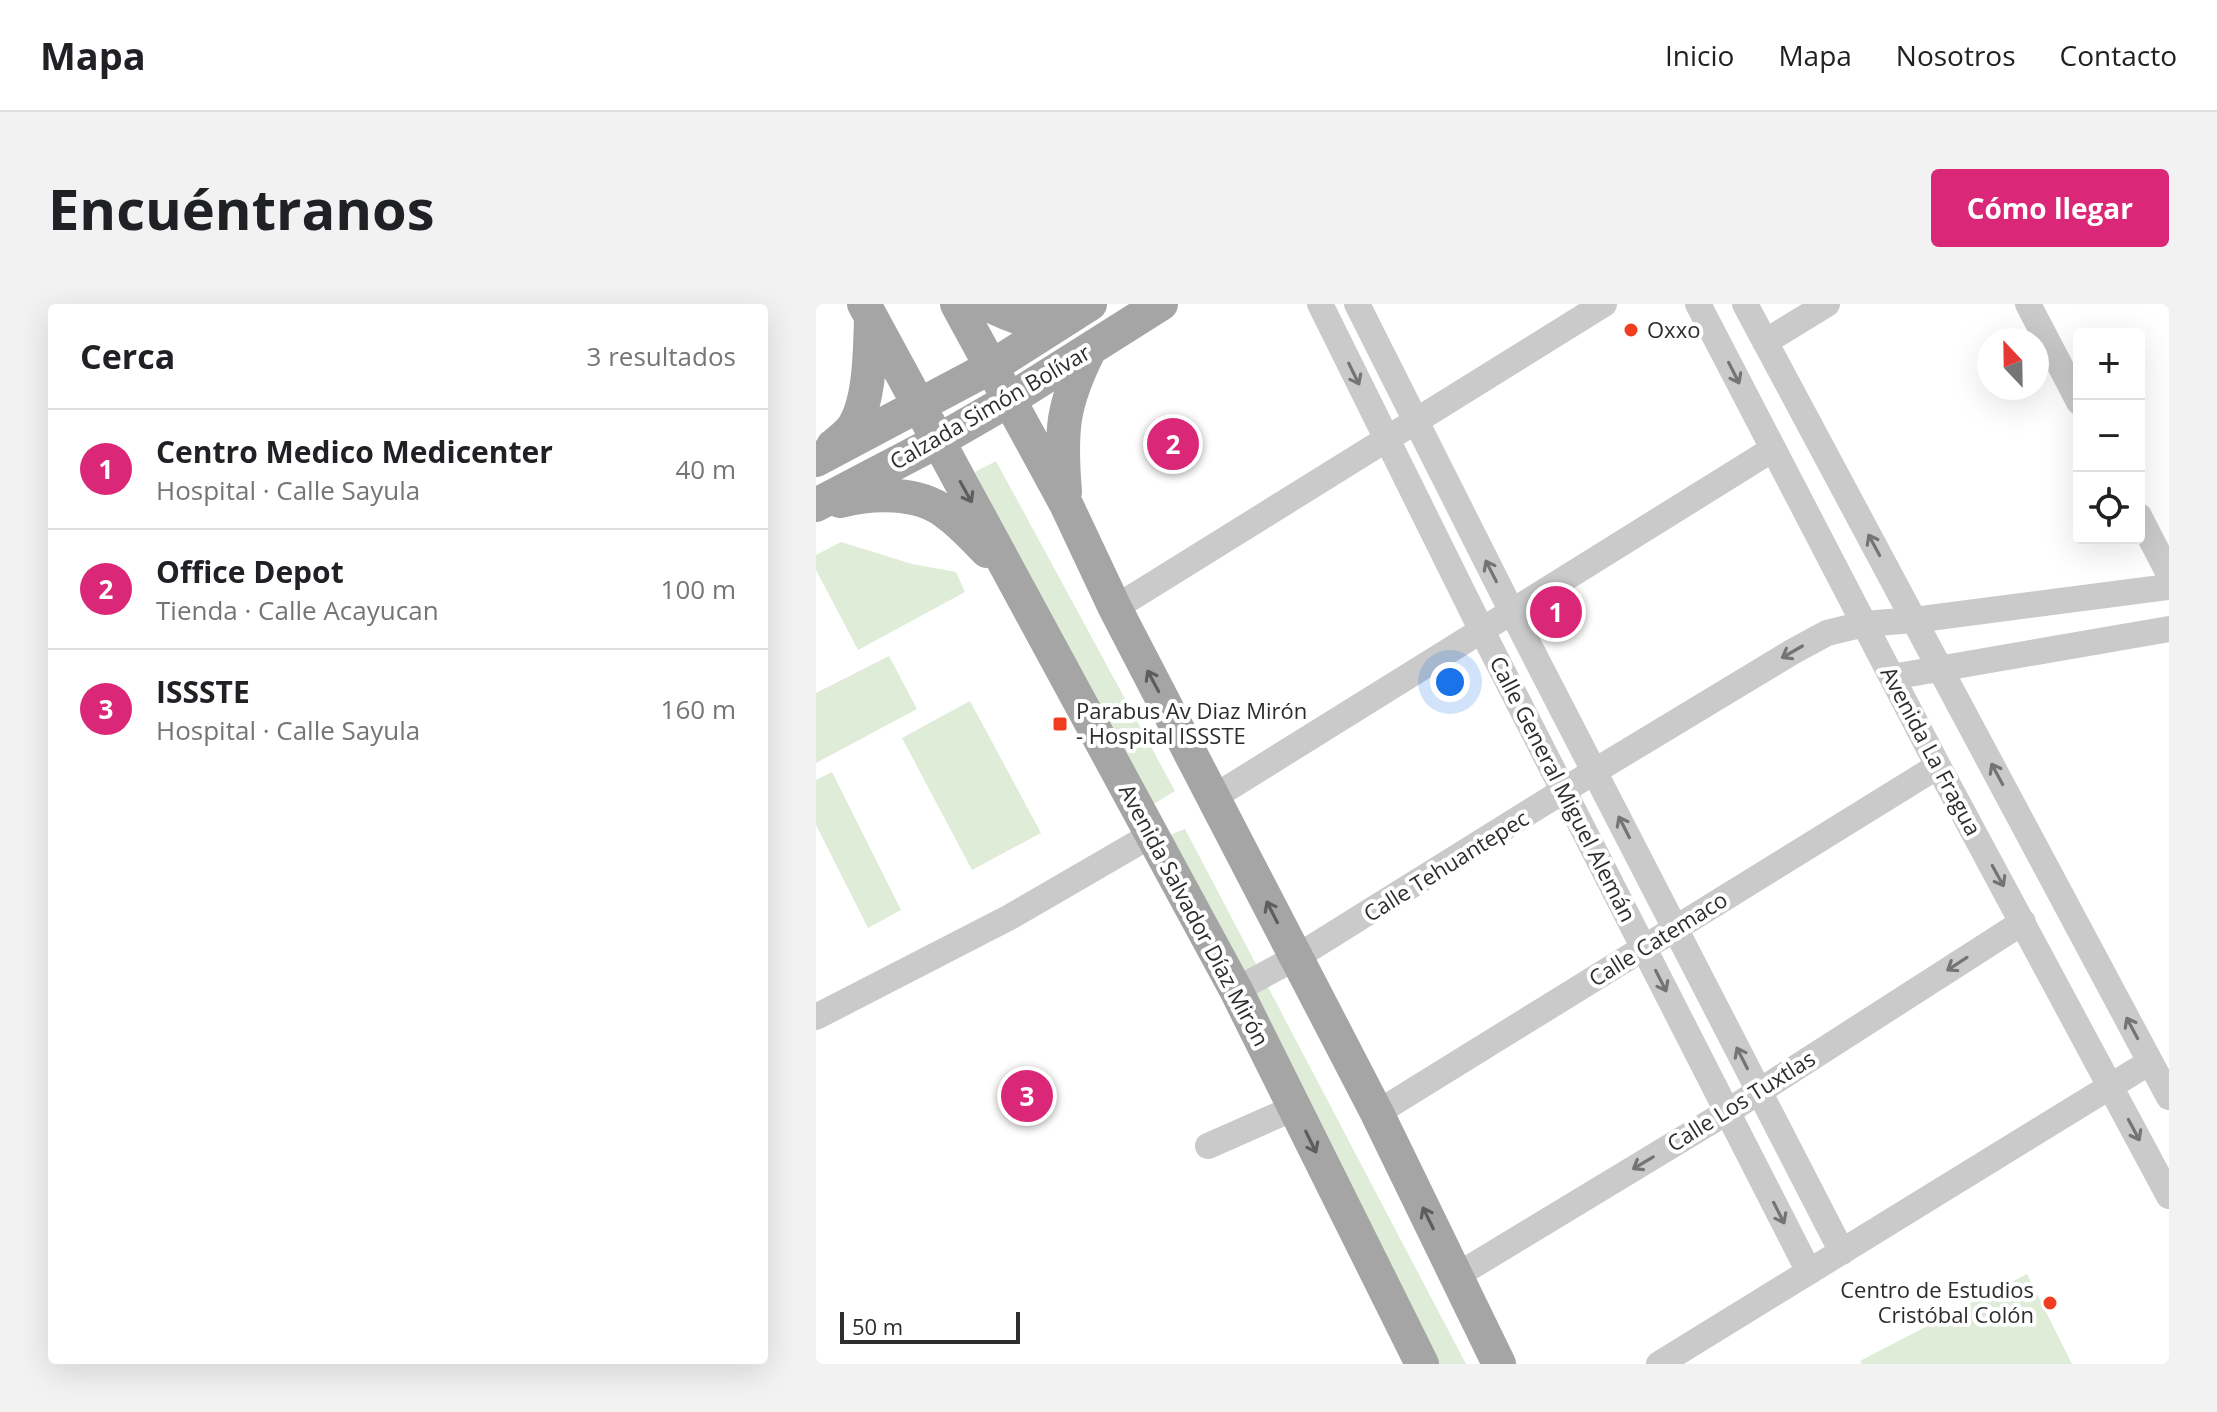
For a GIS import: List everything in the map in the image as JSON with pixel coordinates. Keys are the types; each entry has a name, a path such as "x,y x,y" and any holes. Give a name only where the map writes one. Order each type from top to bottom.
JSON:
{"main road":[{"path":"957,304 1066,504 1115,608 1377,1113 1499,1364"},
{"path":"987,304 1033,322 1081,310"},
{"name":"Calzada Simón Bolívar","path":"816,506 1009,400 1161,304"},
{"name":"Calzada Simón Bolívar","path":"818,458 991,367 1081,310"},
{"path":"818,458 855,425 870,359 868,311"},
{"name":"Avenida Salvador Díaz Mirón","path":"868,311 1236,990 1422,1364"},
{"path":"1066,504 1062,429 1073,384 1090,349"},
{"path":"816,506 851,498 917,498 945,511 1009,571"}],"street":[{"name":"Calle General Miguel Alemán","path":"1320,304 1481,629 1809,1272"},
{"name":"Calle General Miguel Alemán","path":"1357,304 1842,1252"},
{"path":"1115,608 1604,304"},
{"name":"Avenida La Fragua","path":"1698,304 1938,766 2169,1196"},
{"path":"1745,304 2169,1097"},
{"path":"1765,342 1827,304"},
{"path":"2028,304 2078,400"},
{"path":"1214,797 1773,449"},
{"path":"2145,528 2169,574"},
{"name":"Calle Tehuantepec","path":"1236,990 1295,958 1595,771 1827,633 1864,624 2169,587"},
{"path":"1892,677 2169,629"},
{"name":"Calle Catemaco","path":"1377,1113 1938,766"},
{"path":"816,1017 1010,917 1153,834"},
{"name":"Calle Los Tuxtlas","path":"1456,1276 1727,1112 2023,922"},
{"path":"1659,1364 2150,1062"},
{"path":"1208,1146 1294,1108"}],"green space":[{"path":"996,461 1175,791 1149,807 975,472"},
{"path":"841,542 912,564 956,572 965,592 858,650 816,570 816,555"},
{"path":"889,656 917,709 816,763 816,693"},
{"path":"970,701 1041,833 972,870 902,738"},
{"path":"832,772 901,910 868,928 816,825 816,780"},
{"path":"1185,829 1466,1364 1426,1364 1165,837"},
{"path":"2027,1274 2072,1364 1862,1364 1860,1361"}],"place":[{"name":"Oxxo","path":"1631,330"},
{"name":"Office Depot","path":"1173,444"},
{"name":"Centro Medico Medicenter","path":"1556,612"},
{"name":"Parabus Av Diaz Mirón - Hospital ISSSTE","path":"1060,724"},
{"name":"ISSSTE","path":"1027,1096"},
{"name":"Centro de Estudios Cristóbal Colón","path":"2050,1303"}]}
